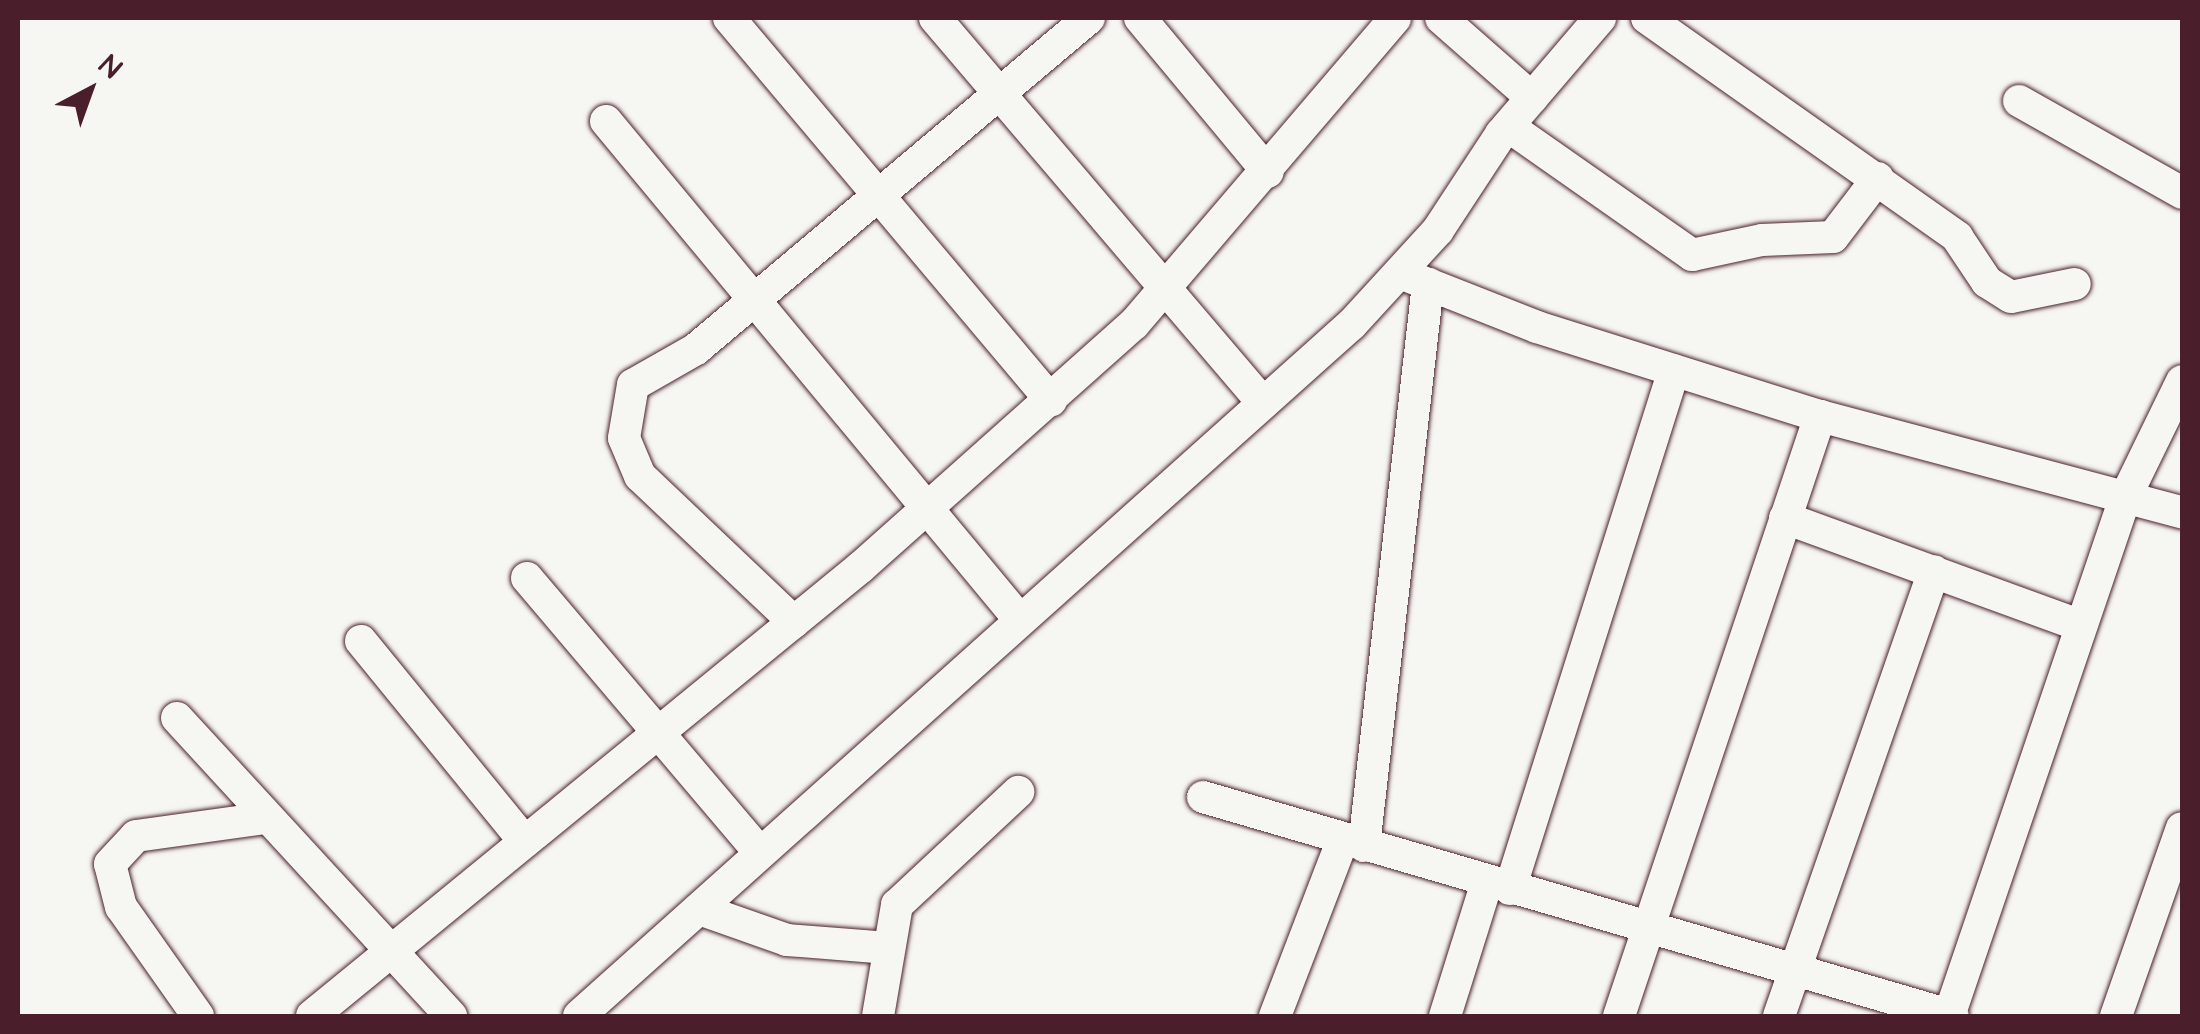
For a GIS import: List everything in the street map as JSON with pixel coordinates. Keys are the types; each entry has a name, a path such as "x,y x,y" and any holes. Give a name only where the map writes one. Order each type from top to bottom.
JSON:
{"street":[{"path":"729,18 1050,400"},
{"path":"936,18 1263,403"},
{"path":"794,622 640,476 624,438 633,385 696,348 998,90 1090,18"},
{"path":"1140,18 1268,172"},
{"path":"312,1016 794,622 1050,400 1167,289 1395,18"},
{"path":"1441,18 1532,98"},
{"path":"1275,1016 1353,842 1414,278 1438,230 1508,126 1600,18"},
{"path":"1647,18 1878,178 1920,216 1957,237 1987,282 2011,297 2075,284"},
{"path":"2019,101 2182,193"},
{"path":"606,120 1019,619"},
{"path":"1508,126 1692,255 1762,240 1833,237 1878,178"},
{"path":"1414,278 1674,370 1820,416 2182,512"},
{"path":"580,1016 1263,403 1414,278"},
{"path":"1445,1016 1498,885 1674,370"},
{"path":"1203,798 1951,1016 2125,498 2182,381"},
{"path":"1619,1016 1820,416"},
{"path":"1786,518 2081,626"},
{"path":"1780,1016 1934,571"},
{"path":"527,578 656,735 760,853"},
{"path":"361,640 525,842"},
{"path":"177,718 388,954 452,1016"},
{"path":"878,1016 896,905 1018,792"},
{"path":"198,1016 120,907 110,864 136,836 266,818"},
{"path":"2116,1016 2182,828"},
{"path":"699,909 787,940 889,948"}]}
